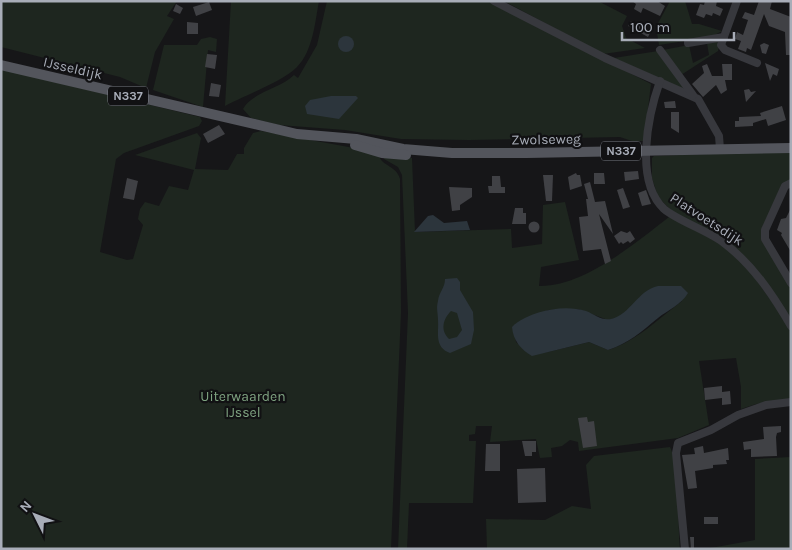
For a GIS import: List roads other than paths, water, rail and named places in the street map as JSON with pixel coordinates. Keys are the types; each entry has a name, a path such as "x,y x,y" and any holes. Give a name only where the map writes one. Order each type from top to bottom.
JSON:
{"main road":[{"name":"IJsseldijk","path":"1,65 256,125"},
{"name":"Zwolseweg","path":"256,125 356,145 388,154 791,148"}],"street":[{"path":"494,1 605,58 698,99 719,136 720,149"},
{"path":"737,1 721,45 725,50 757,63"},
{"path":"688,43 724,37"},
{"path":"660,50 694,97"},
{"name":"Platvoetsdijk","path":"660,81 651,106 645,150 652,191 664,209 722,241 741,257 760,279 791,326"},
{"path":"791,183 785,186 765,230 765,239 791,283"},
{"path":"685,549 676,453 678,443 712,430 738,415 766,405 791,402"}],"park label":[{"name":"Uiterwaarden IJssel","path":"243,404"}]}
